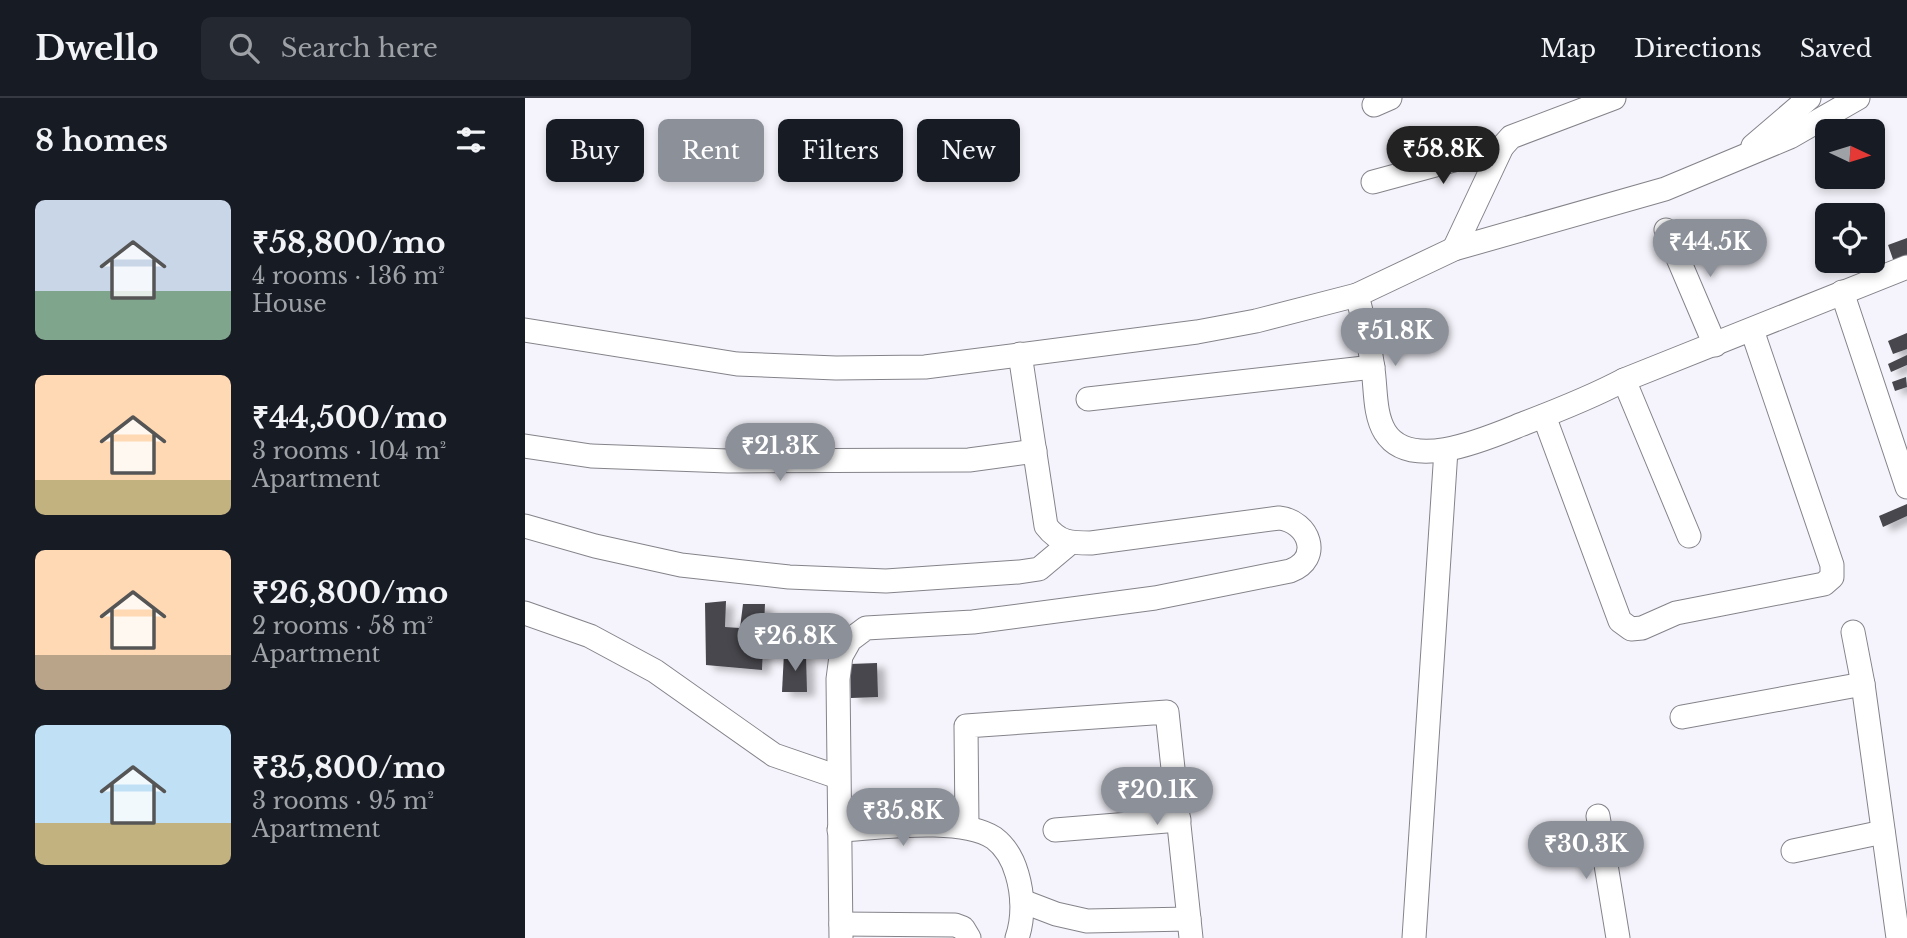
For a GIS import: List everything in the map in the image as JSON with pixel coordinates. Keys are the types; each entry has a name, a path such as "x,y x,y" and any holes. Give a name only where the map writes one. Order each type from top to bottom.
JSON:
{"street":[{"path":"1737,159 1809,98"},
{"path":"525,330 631,349 774,367 925,367 1197,332 1256,321 1357,295 1454,249 1665,189 1790,137 1858,98"},
{"path":"1454,249 1502,147 1511,137 1602,99"},
{"path":"1373,182 1502,147"},
{"path":"1665,230 1715,345"},
{"path":"1357,295 1373,367 1379,414 1385,430 1393,441 1401,446 1421,450 1446,450 1471,444 1586,400 1624,380 1907,267"},
{"path":"1842,292 1907,487"},
{"path":"1544,416 1620,621 1631,629 1642,628 1676,613 1823,583 1832,577 1832,565 1752,330"},
{"path":"969,938 963,928 955,925 841,931 838,679 841,656 850,640 866,628 973,622 1154,598 1299,568 1307,557 1309,546 1301,527 1295,522 1279,518 1123,540 1070,543 1054,536 1047,526 1020,354"},
{"path":"1088,398 1373,367"},
{"path":"1624,380 1689,536"},
{"path":"525,446 591,456 728,461 956,461 1035,451"},
{"path":"1414,938 1446,450"},
{"path":"525,526 595,546 681,565 789,577 886,580 1019,572 1039,569 1070,543"},
{"path":"525,613 590,636 655,671 774,755 838,777"},
{"path":"1853,632 1863,684 1898,938"},
{"path":"1682,717 1863,684"},
{"path":"967,827 966,726 1167,712 1190,929 1088,929 1022,901"},
{"path":"1598,816 1618,938"},
{"path":"1055,830 1179,820"},
{"path":"839,830 906,826 967,827 993,838 1005,848 1020,883 1022,901 1017,938"},
{"path":"1793,851 1883,832"}],"building":[{"path":"1907,238 1907,261 1895,265 1888,245"},
{"path":"1907,333 1907,349 1893,354 1888,341"},
{"path":"1907,355 1907,365 1891,372 1888,364"},
{"path":"1906,377 1907,387 1895,391 1892,382"},
{"path":"1907,504 1907,516 1883,527 1879,516"},
{"path":"726,601 725,627 740,628 743,604 765,604 762,670 706,665 705,603"},
{"path":"784,653 806,654 807,692 782,692"},
{"path":"877,663 878,697 851,698 850,664"}]}
